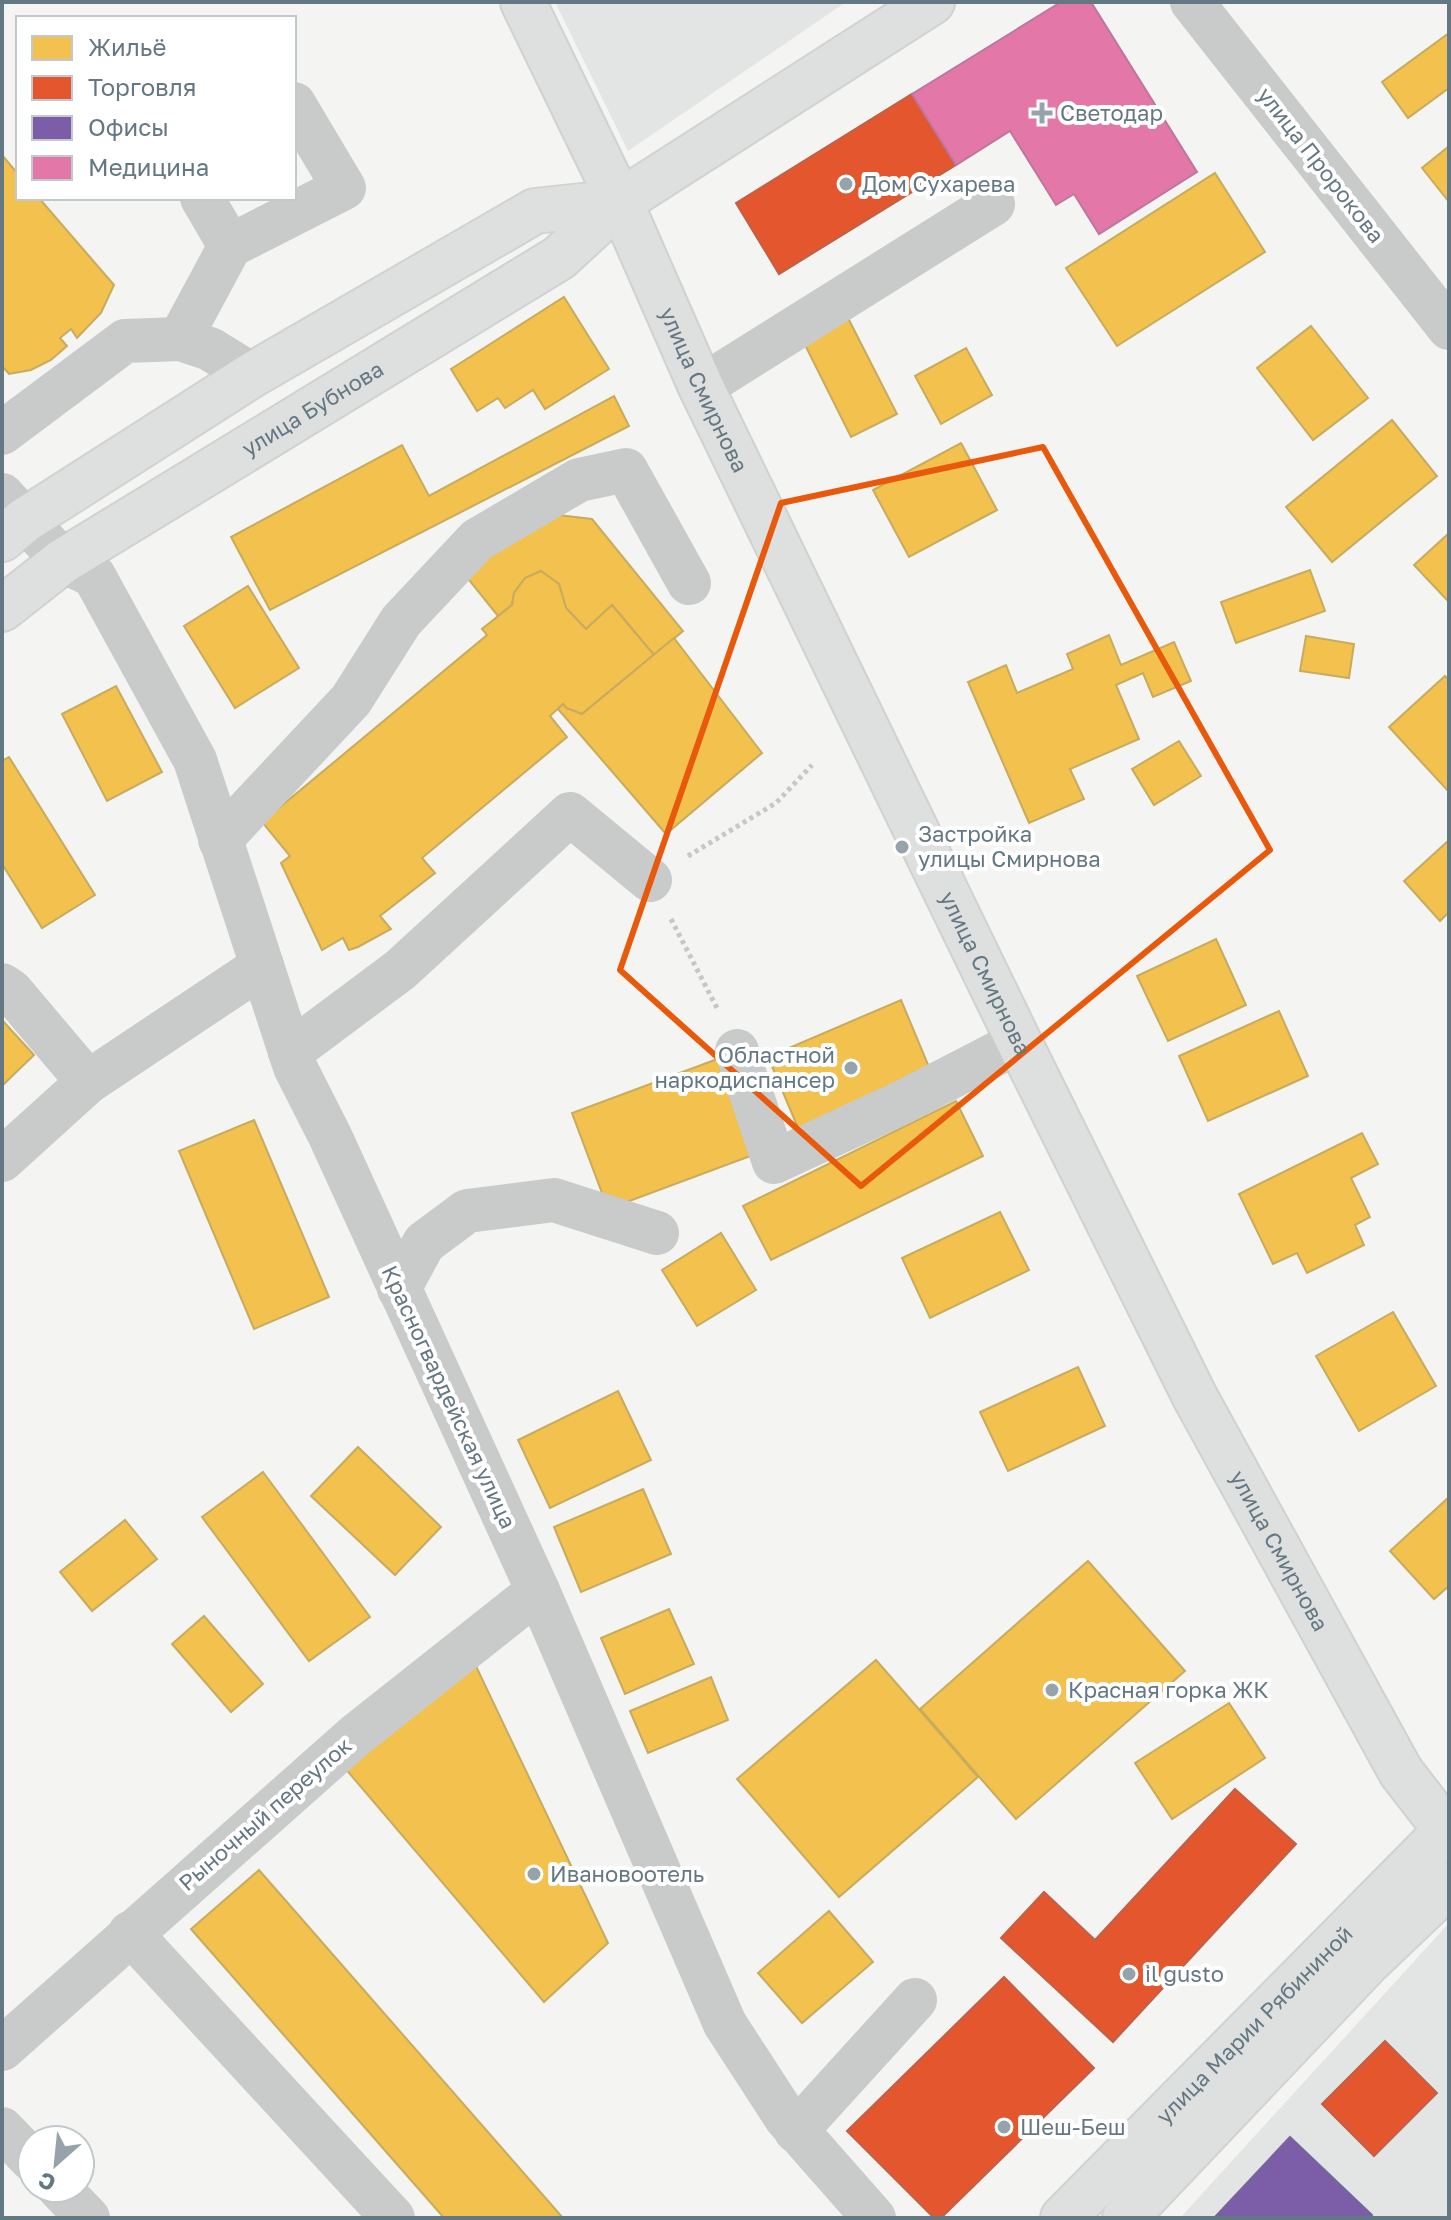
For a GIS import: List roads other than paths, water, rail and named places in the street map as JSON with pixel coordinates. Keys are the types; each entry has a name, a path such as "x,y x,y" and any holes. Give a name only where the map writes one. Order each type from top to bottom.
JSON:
{"main road":[{"name":"улица Бубнова","path":"2,609 63,561 559,258 620,202 932,2"},
{"name":"улица Смирнова","path":"530,5 701,387 1195,1397 1401,1772 1448,1831"},
{"name":"улица Бубнова","path":"10,518 535,211 620,202"},
{"name":"улица Марии Рябининой","path":"1063,2218 1448,1831"},
{"name":"улица Марии Рябининой","path":"1125,2218 1368,1962 1449,1885"}],"street":[{"name":"улица Пророкова","path":"1192,2 1449,328"},
{"path":"180,339 230,246 344,188 296,107"},
{"path":"203,200 230,246"},
{"path":"701,387 993,204"},
{"path":"2,433 125,341 180,339 210,349 252,375"},
{"path":"220,840 351,700 401,621 477,540 579,480 626,470 689,583"},
{"name":"Красногвардейская улица","path":"10,518 63,561 94,576 195,760 290,1052 538,1591 725,2024 796,2131 874,2218"},
{"path":"290,1052 400,970 570,814 650,880"},
{"path":"2,1160 88,1082 262,966"},
{"path":"2,985 11,991 88,1082"},
{"path":"737,1051 774,1162 903,1102 1019,1042"},
{"path":"399,1289 424,1243 467,1211 554,1200 657,1233"},
{"name":"Рыночный переулок","path":"3,2046 356,1735 538,1591"},
{"path":"130,1933 393,2218"},
{"path":"796,2131 915,2000"},
{"path":"2,2129 16,2143"}],"place":[{"name":"Светодар","path":"1042,113"},
{"name":"Дом Сухарева","path":"846,184"},
{"name":"Застройка улицы Смирнова","path":"902,847"},
{"name":"Областной наркодиспансер","path":"851,1068"},
{"name":"Красная горка ЖК","path":"1052,1690"},
{"name":"Ивановоотель","path":"534,1874"},
{"name":"il gusto","path":"1129,1974"},
{"name":"Шеш-Беш","path":"1004,2127"}]}
